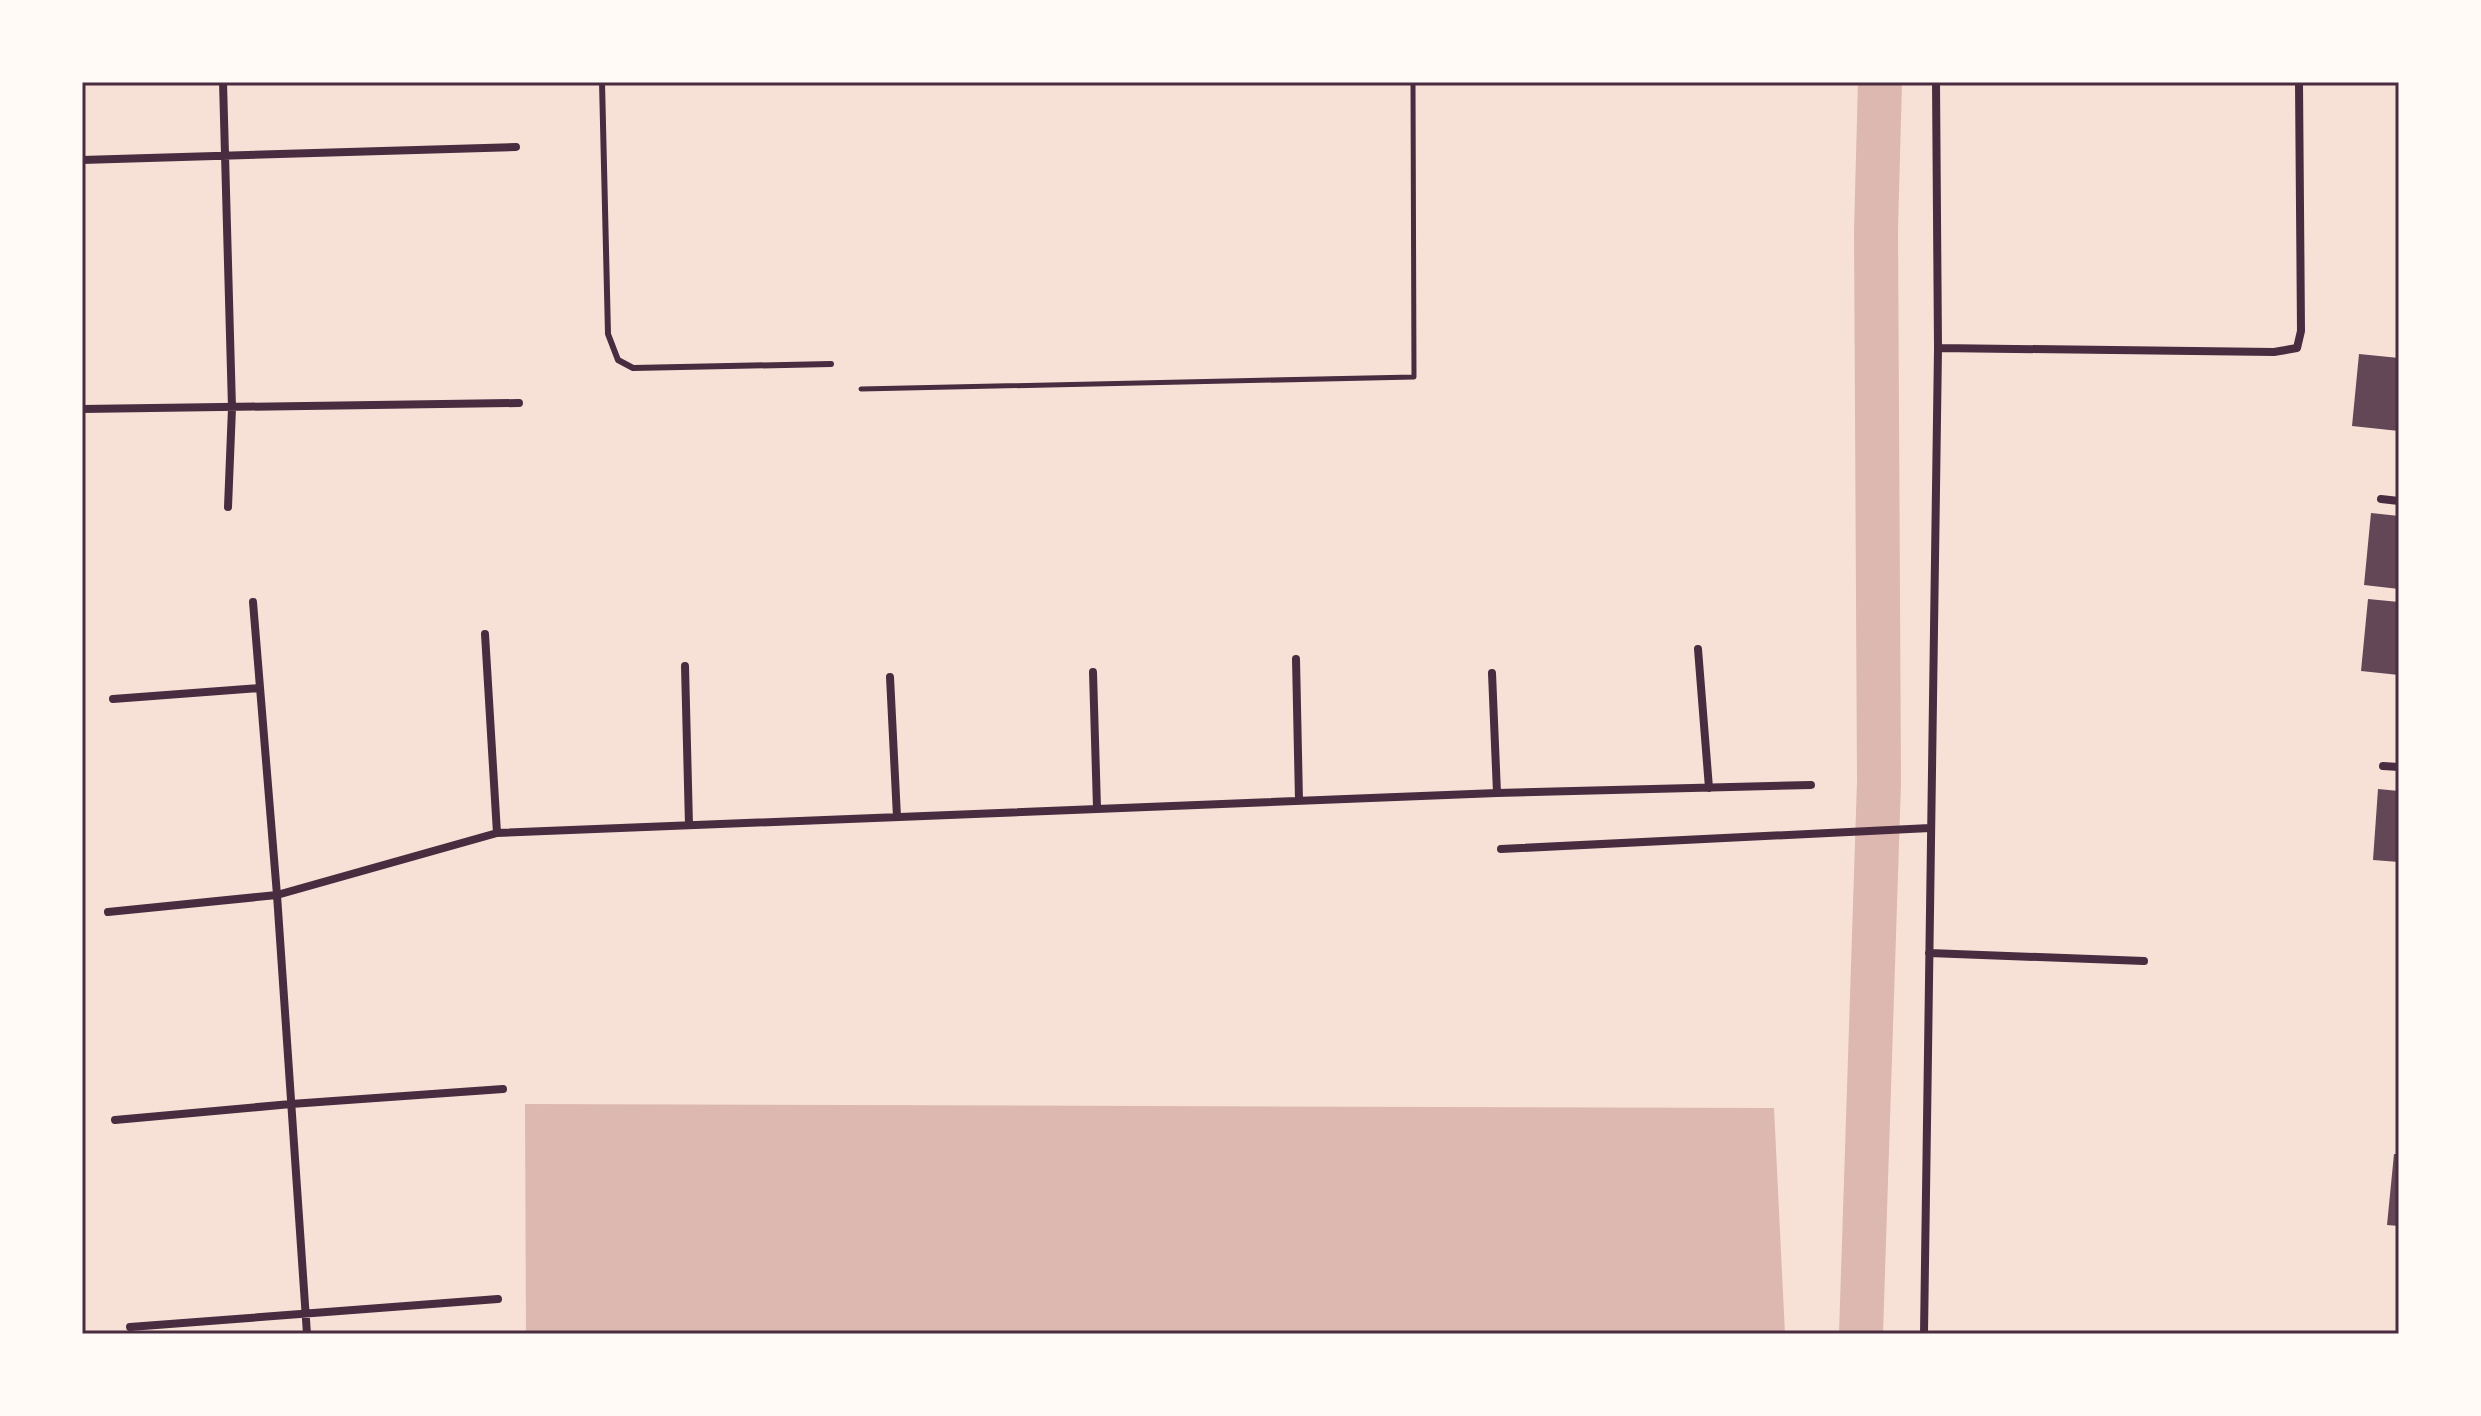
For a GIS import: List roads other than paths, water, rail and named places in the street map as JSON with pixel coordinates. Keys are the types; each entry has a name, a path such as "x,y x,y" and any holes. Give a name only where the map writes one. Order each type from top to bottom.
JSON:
{"street":[{"path":"223,82 232,408 228,507"},
{"path":"1924,1334 1938,348 1936,82"},
{"path":"1938,348 2274,352 2297,348 2301,331 2299,82"},
{"path":"82,160 516,147"},
{"path":"82,409 519,403"},
{"path":"2381,499 2399,501"},
{"path":"253,602 307,1334"},
{"path":"485,634 497,833"},
{"path":"1698,649 1709,788"},
{"path":"1296,659 1299,801"},
{"path":"685,666 689,825"},
{"path":"1093,672 1097,808"},
{"path":"1492,673 1497,793"},
{"path":"890,677 897,817"},
{"path":"113,699 259,688"},
{"path":"2383,766 2399,767"},
{"path":"108,912 277,895 497,833 1497,793 1811,785"},
{"path":"1501,849 1930,828"},
{"path":"1929,953 2144,961"},
{"path":"115,1120 503,1089"},
{"path":"130,1327 498,1299"}],"lane":[{"path":"602,82 608,334 618,360 633,368 831,364"}],"waterway":[{"path":"1861,1334 1879,782 1876,230 1880,82"}]}
